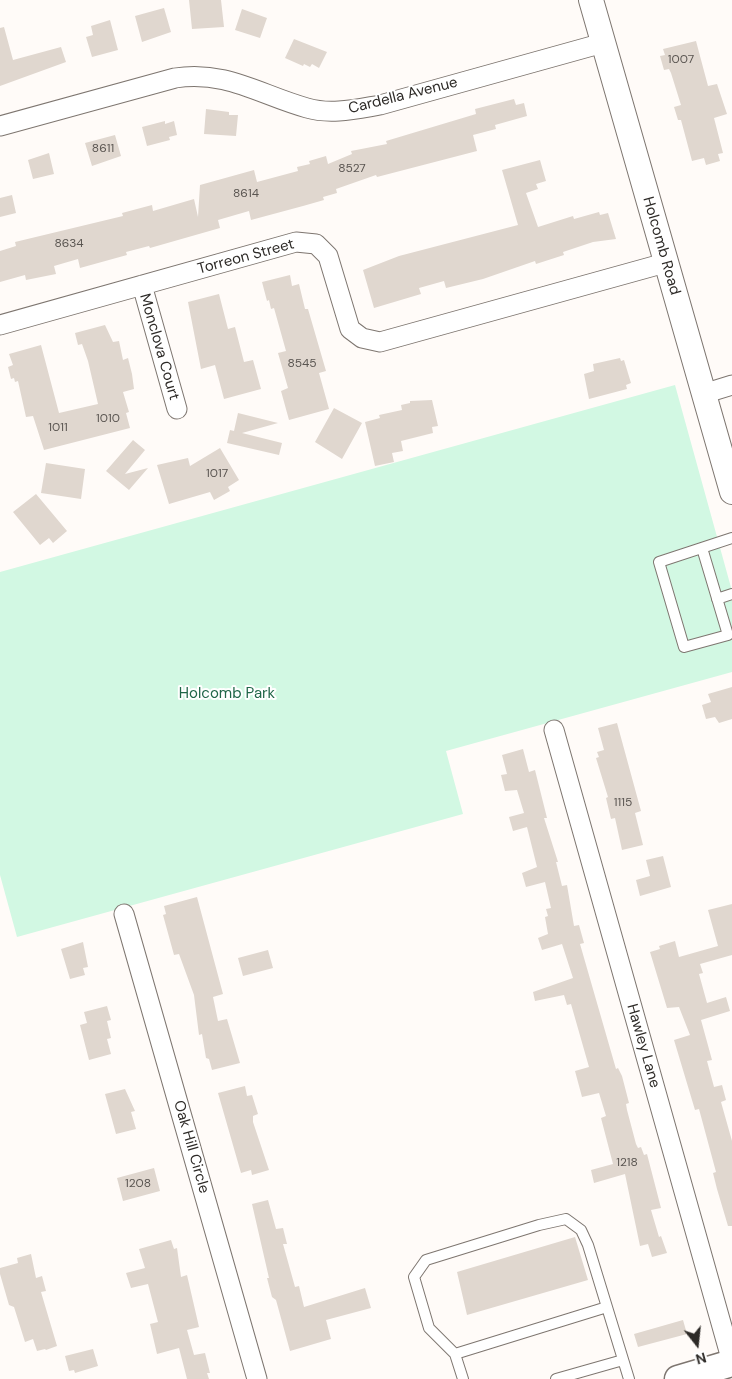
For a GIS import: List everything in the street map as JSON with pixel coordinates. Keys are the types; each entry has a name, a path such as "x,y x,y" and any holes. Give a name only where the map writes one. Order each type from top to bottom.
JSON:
{"main road":[{"path":"678,1379 732,1363"}],"street":[{"name":"Holcomb Road","path":"591,0 732,492"},
{"name":"Cardella Avenue","path":"0,126 174,78 195,75 229,79 309,109 342,112 380,105 604,43"},
{"name":"Torreon Street","path":"0,326 296,242 316,244 328,256 350,329 362,338 380,342 666,263"},
{"name":"Monclova Court","path":"142,285 177,409"},
{"path":"703,394 732,386"},
{"name":"Hawley Lane","path":"554,730 732,1363"},
{"name":"Oak Hill Circle","path":"124,914 257,1379"}],"lane":[{"path":"702,548 728,636 684,647 659,562 732,538"},
{"path":"717,598 732,594"},
{"path":"462,1379 455,1354 429,1328 414,1277 426,1260 529,1227 566,1220 581,1230 588,1245 629,1379"},
{"path":"455,1354 607,1307"},
{"path":"556,1379 623,1360"}],"green space":[{"name":"Holcomb Park","path":"675,385 732,591 732,672 446,751 463,814 17,937 0,875 0,572"}],"building":[{"path":"189,0 221,0 224,27 192,29"},
{"path":"164,8 171,32 142,42 135,16"},
{"path":"242,9 267,18 260,38 235,30"},
{"path":"110,20 118,50 92,57 86,37 93,35 91,26"},
{"path":"4,27 13,60 61,47 66,62 0,86 0,28"},
{"path":"294,39 327,52 319,68 312,64 310,67 304,64 303,66 285,58"},
{"path":"696,41 708,86 717,84 727,114 714,118 723,153 718,154 720,161 706,165 704,158 692,161 681,120 678,120 674,107 681,105 671,73 669,69 664,70 660,56 665,55 663,49"},
{"path":"514,99 516,105 524,103 527,116 495,125 496,129 473,135 477,151 377,177 376,175 336,189 337,193 323,197 324,200 251,220 249,211 218,220 220,228 150,248 149,246 126,252 127,255 80,268 78,259 54,266 56,274 26,280 25,275 0,282 0,251 16,246 15,242 123,216 122,213 152,205 153,211 194,199 198,217 200,185 254,170 257,182 298,171 297,167 310,164 309,161 326,156 328,164 352,154 351,151 387,144 386,141 476,114 475,109"},
{"path":"206,109 229,112 229,115 238,115 236,136 204,134"},
{"path":"165,121 165,124 174,121 177,135 169,137 170,140 147,146 142,127"},
{"path":"115,135 121,156 92,166 85,143"},
{"path":"49,153 54,174 33,179 28,160"},
{"path":"540,160 546,181 536,184 538,189 526,193 538,227 573,216 574,219 599,212 600,215 608,213 616,239 593,242 563,252 564,255 536,264 535,261 483,279 446,288 444,281 419,288 421,294 374,308 363,270 399,256 518,225 502,170"},
{"path":"12,195 16,213 0,217 0,198"},
{"path":"290,275 292,286 299,284 305,309 308,309 326,371 319,373 329,409 289,420 281,391 288,388 278,353 286,351 274,308 271,309 269,300 267,301 262,282"},
{"path":"219,294 228,329 235,327 244,362 253,360 261,389 224,399 215,365 201,369 188,302"},
{"path":"105,325 113,342 119,341 123,360 128,358 132,374 134,389 123,392 129,412 126,413 130,428 44,450 33,416 26,417 18,381 15,382 14,378 11,379 8,367 13,365 9,354 41,345 59,413 98,404 88,361 82,344 78,345 75,333"},
{"path":"620,358 621,361 624,360 631,383 626,385 627,389 589,399 584,374 594,371 593,364"},
{"path":"432,400 438,426 432,427 433,433 401,441 403,451 392,453 394,462 375,466 365,422 380,418 379,415 402,410 401,405 410,403 410,401"},
{"path":"334,408 362,423 342,459 315,442"},
{"path":"238,413 278,423 242,433 282,443 279,455 227,443 230,430 234,431"},
{"path":"133,440 145,450 125,474 148,468 129,490 106,471"},
{"path":"220,448 239,480 228,487 230,491 214,500 210,492 169,504 157,465 188,458 190,466"},
{"path":"46,463 85,469 81,499 41,493"},
{"path":"36,494 67,531 53,543 49,538 40,545 13,512"},
{"path":"732,687 732,719 719,723 715,717 706,719 702,705 711,702 708,694"},
{"path":"617,723 641,811 635,813 643,845 622,850 615,818 611,819 606,798 608,797 596,758 599,757 597,752 604,750 598,728"},
{"path":"523,749 529,772 535,770 547,818 544,818 558,862 556,862 562,886 567,885 574,926 579,925 584,943 580,944 616,1069 618,1068 622,1076 629,1103 626,1104 627,1110 636,1144 638,1148 641,1147 644,1155 647,1154 661,1208 651,1210 659,1237 661,1236 667,1253 652,1257 648,1244 640,1246 625,1174 594,1183 591,1170 613,1164 601,1118 606,1116 599,1093 582,1097 575,1071 589,1067 571,1004 567,1005 564,995 535,1001 533,992 573,978 562,944 542,950 538,938 548,934 545,917 548,916 546,909 551,908 545,882 526,887 522,873 537,867 527,827 513,831 509,817 524,813 517,790 505,791 501,775 507,774 502,755"},
{"path":"663,856 671,887 640,896 636,880 650,876 646,860"},
{"path":"197,897 223,994 213,997 218,1021 227,1019 240,1063 212,1070 209,1059 206,1058 202,1034 199,1035 194,995 179,954 174,955 163,915 166,914 164,906"},
{"path":"732,904 732,955 700,964 703,973 699,974 707,1003 726,997 730,1011 701,1020 712,1060 707,1061 714,1087 722,1085 726,1100 721,1102 732,1141 732,1226 728,1226 713,1173 716,1172 699,1109 695,1110 674,1040 690,1035 679,1007 667,1008 650,952 660,949 659,946 675,941 679,957 718,946 708,910"},
{"path":"83,942 88,967 83,968 85,975 70,979 61,949"},
{"path":"268,950 273,968 243,976 238,958"},
{"path":"107,1006 111,1020 107,1021 111,1038 107,1039 111,1054 89,1060 80,1025 87,1023 84,1012"},
{"path":"245,1086 247,1096 252,1095 258,1114 253,1116 253,1122 269,1170 252,1175 251,1170 241,1173 218,1093"},
{"path":"125,1089 135,1111 131,1112 136,1129 116,1134 105,1094"},
{"path":"154,1168 160,1191 123,1201 117,1178"},
{"path":"268,1200 276,1229 283,1228 287,1244 283,1244 295,1287 299,1286 304,1307 365,1288 371,1308 326,1320 331,1339 290,1351 276,1300 272,1297 267,1278 269,1278 252,1204"},
{"path":"575,1237 588,1280 467,1315 457,1272"},
{"path":"171,1240 174,1249 177,1248 181,1277 187,1275 199,1327 187,1330 194,1355 205,1353 210,1373 207,1373 209,1379 187,1379 179,1348 157,1354 150,1324 158,1322 148,1284 131,1288 126,1273 145,1268 139,1249"},
{"path":"31,1254 36,1278 42,1276 46,1291 41,1292 57,1346 37,1351 33,1339 25,1342 14,1307 9,1305 0,1274 0,1268 18,1263 17,1258"},
{"path":"683,1320 687,1334 638,1347 634,1334"},
{"path":"93,1349 98,1366 75,1373 74,1370 69,1371 65,1356"}]}
